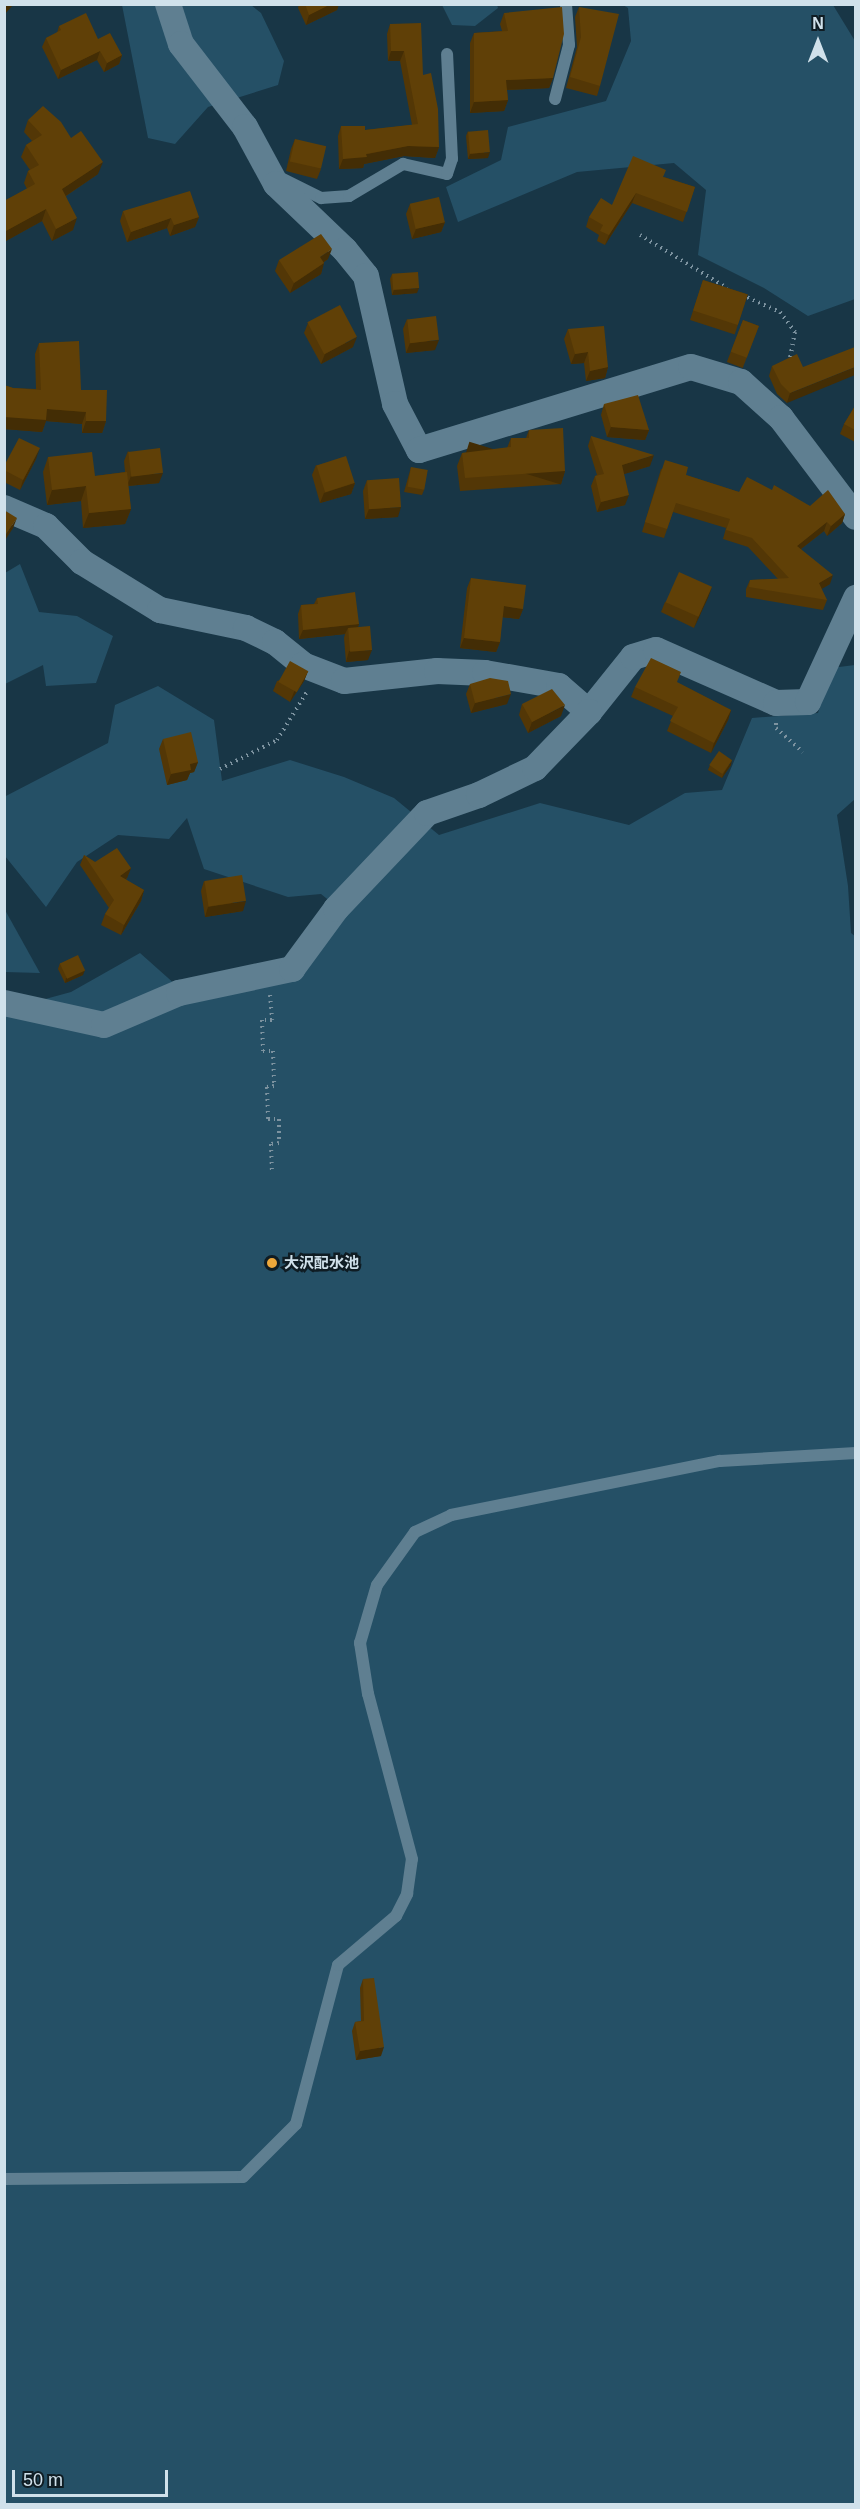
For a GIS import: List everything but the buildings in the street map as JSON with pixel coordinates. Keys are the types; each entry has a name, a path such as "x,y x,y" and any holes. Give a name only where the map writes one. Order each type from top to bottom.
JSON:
{"street":[{"path":"168,4 181,44 245,127 276,184 345,250 366,276 395,404 419,450 690,367 741,382 781,418 854,512"},
{"path":"4,508 46,526 82,562 160,610 246,628 320,672 344,681 436,671 485,673 559,686 588,712"},
{"path":"4,1003 104,1025 178,993 292,969 336,909 427,813 479,795 535,768 588,712 633,657 656,650 776,703 808,702 855,598"}],"lane":[{"path":"555,99 569,45 566,4"},
{"path":"269,172 321,198 349,196 403,164 447,174 452,159 447,54"},
{"path":"4,2179 243,2177 296,2124 338,1965 396,1916 407,1894 412,1860 368,1694 360,1643 377,1585 416,1532 451,1515 720,1461 855,1453"}],"path":[{"path":"640,235 707,279 780,312 795,332 793,357 783,362"},
{"path":"220,769 277,740 320,672"},
{"path":"776,703 776,728 803,752"},
{"path":"269,973 272,1020 262,1020 263,1051 273,1051 274,1086 267,1087 268,1119 279,1119 279,1143 271,1144 272,1171"}],"shaded area":[{"path":"122,5 251,5 261,13 284,61 278,85 208,107 175,144 148,138"},
{"path":"442,5 497,5 498,8 475,26 452,25"},
{"path":"623,5 833,5 855,41 855,299 808,316 764,288 698,255 706,190 674,163 577,172 458,222 446,187 501,160 508,127 606,101 631,41 628,8"},
{"path":"20,564 39,612 77,616 113,636 96,683 46,686 43,665 5,684 5,573"},
{"path":"855,665 855,799 837,815 848,886 851,933 856,937 855,2504 5,2504 5,1010 71,992 140,953 195,1002 293,977 347,915 321,894 288,897 204,869 187,818 169,839 118,835 77,862 46,907 5,856 4,797 108,743 115,705 158,686 214,720 222,781 290,760 344,777 394,798 439,835 540,803 629,825 685,793 722,790 752,718 818,713 831,668"},
{"path":"5,910 40,973 5,972"}],"place":[{"name":"大沢配水池","path":"272,1263"}]}
